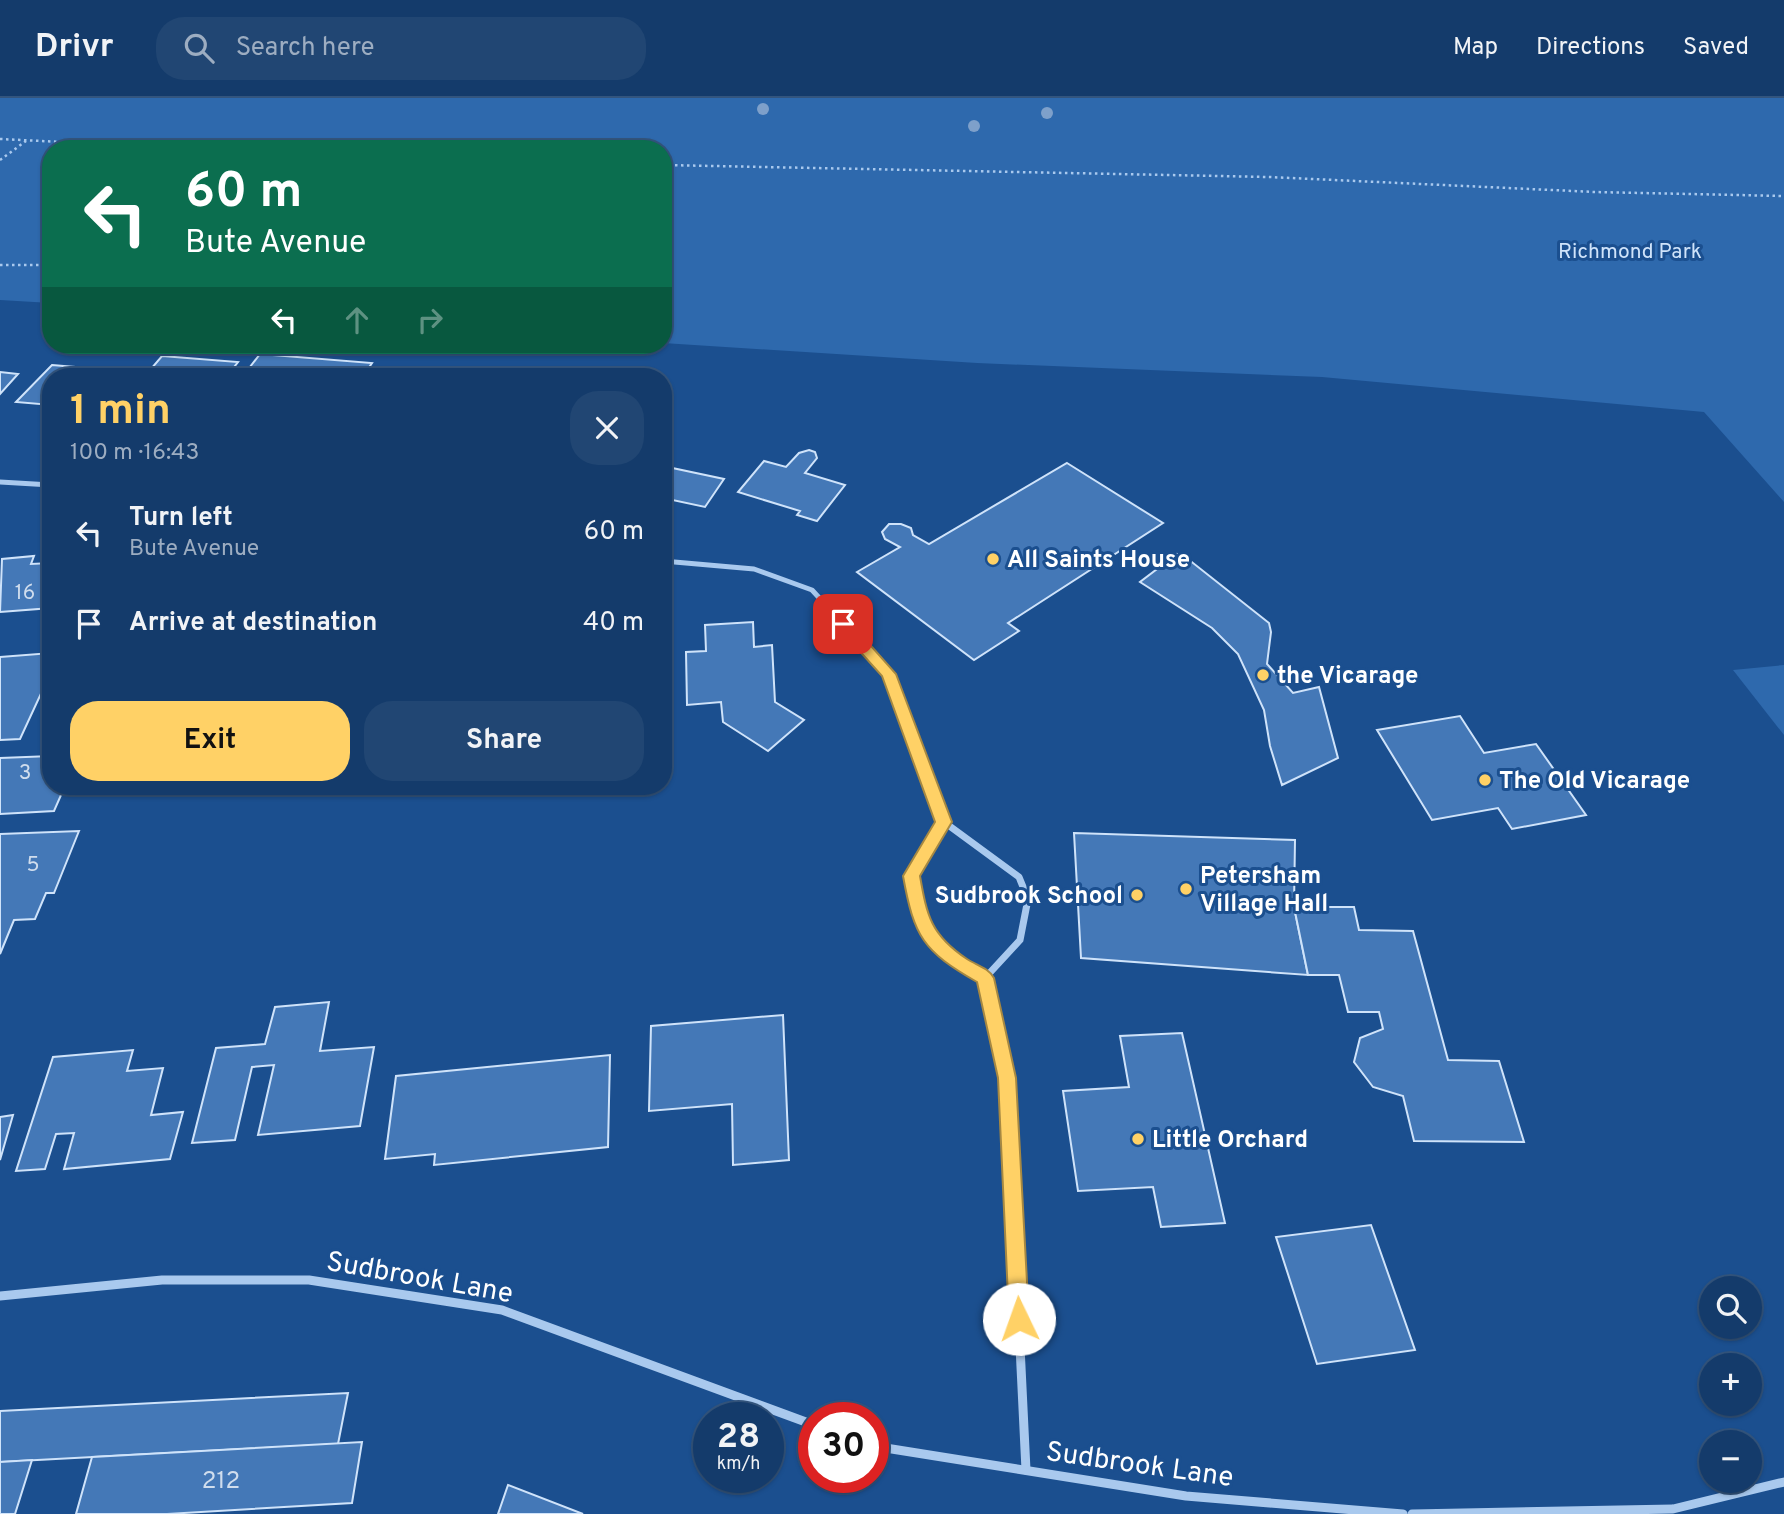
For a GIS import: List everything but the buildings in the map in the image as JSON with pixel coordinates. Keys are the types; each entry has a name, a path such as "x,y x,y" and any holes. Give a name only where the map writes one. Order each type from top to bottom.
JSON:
{"street":[{"path":"0,482 42,484"},
{"path":"672,562 754,569 812,590 889,674 944,822 1020,877 1028,899 1020,940 985,978"},
{"path":"944,822 911,876 917,909 930,938 959,963 985,978 1007,1078 1026,1470"},
{"name":"Sudbrook Lane","path":"0,1296 162,1280 309,1280 502,1310 798,1419"},
{"name":"Sudbrook Lane","path":"889,1449 1185,1496 1403,1514"},
{"path":"1412,1514 1674,1511 1784,1482"}],"path":[{"path":"0,139 42,141"},
{"path":"0,160 26,140"},
{"path":"672,164 1269,177 1595,192 1784,196"},
{"path":"0,265 42,265"}],"green space":[{"name":"Richmond Park","path":"0,98 1784,98 1784,502 1704,412 1322,377 977,363 672,344 672,140 42,140 42,302 0,300"},
{"path":"1784,665 1784,735 1733,670"}],"place":[{"name":"All Saints House","path":"993,559"},
{"name":"the Vicarage","path":"1263,675"},
{"name":"The Old Vicarage","path":"1485,780"},
{"name":"Petersham Village Hall","path":"1186,889"},
{"name":"Sudbrook School","path":"1137,895"},
{"name":"Little Orchard","path":"1138,1139"}],"route":[{"path":"843,624 889,674 944,822 911,876 917,909 930,938 959,963 985,978 1007,1078 1019,1319"}]}
